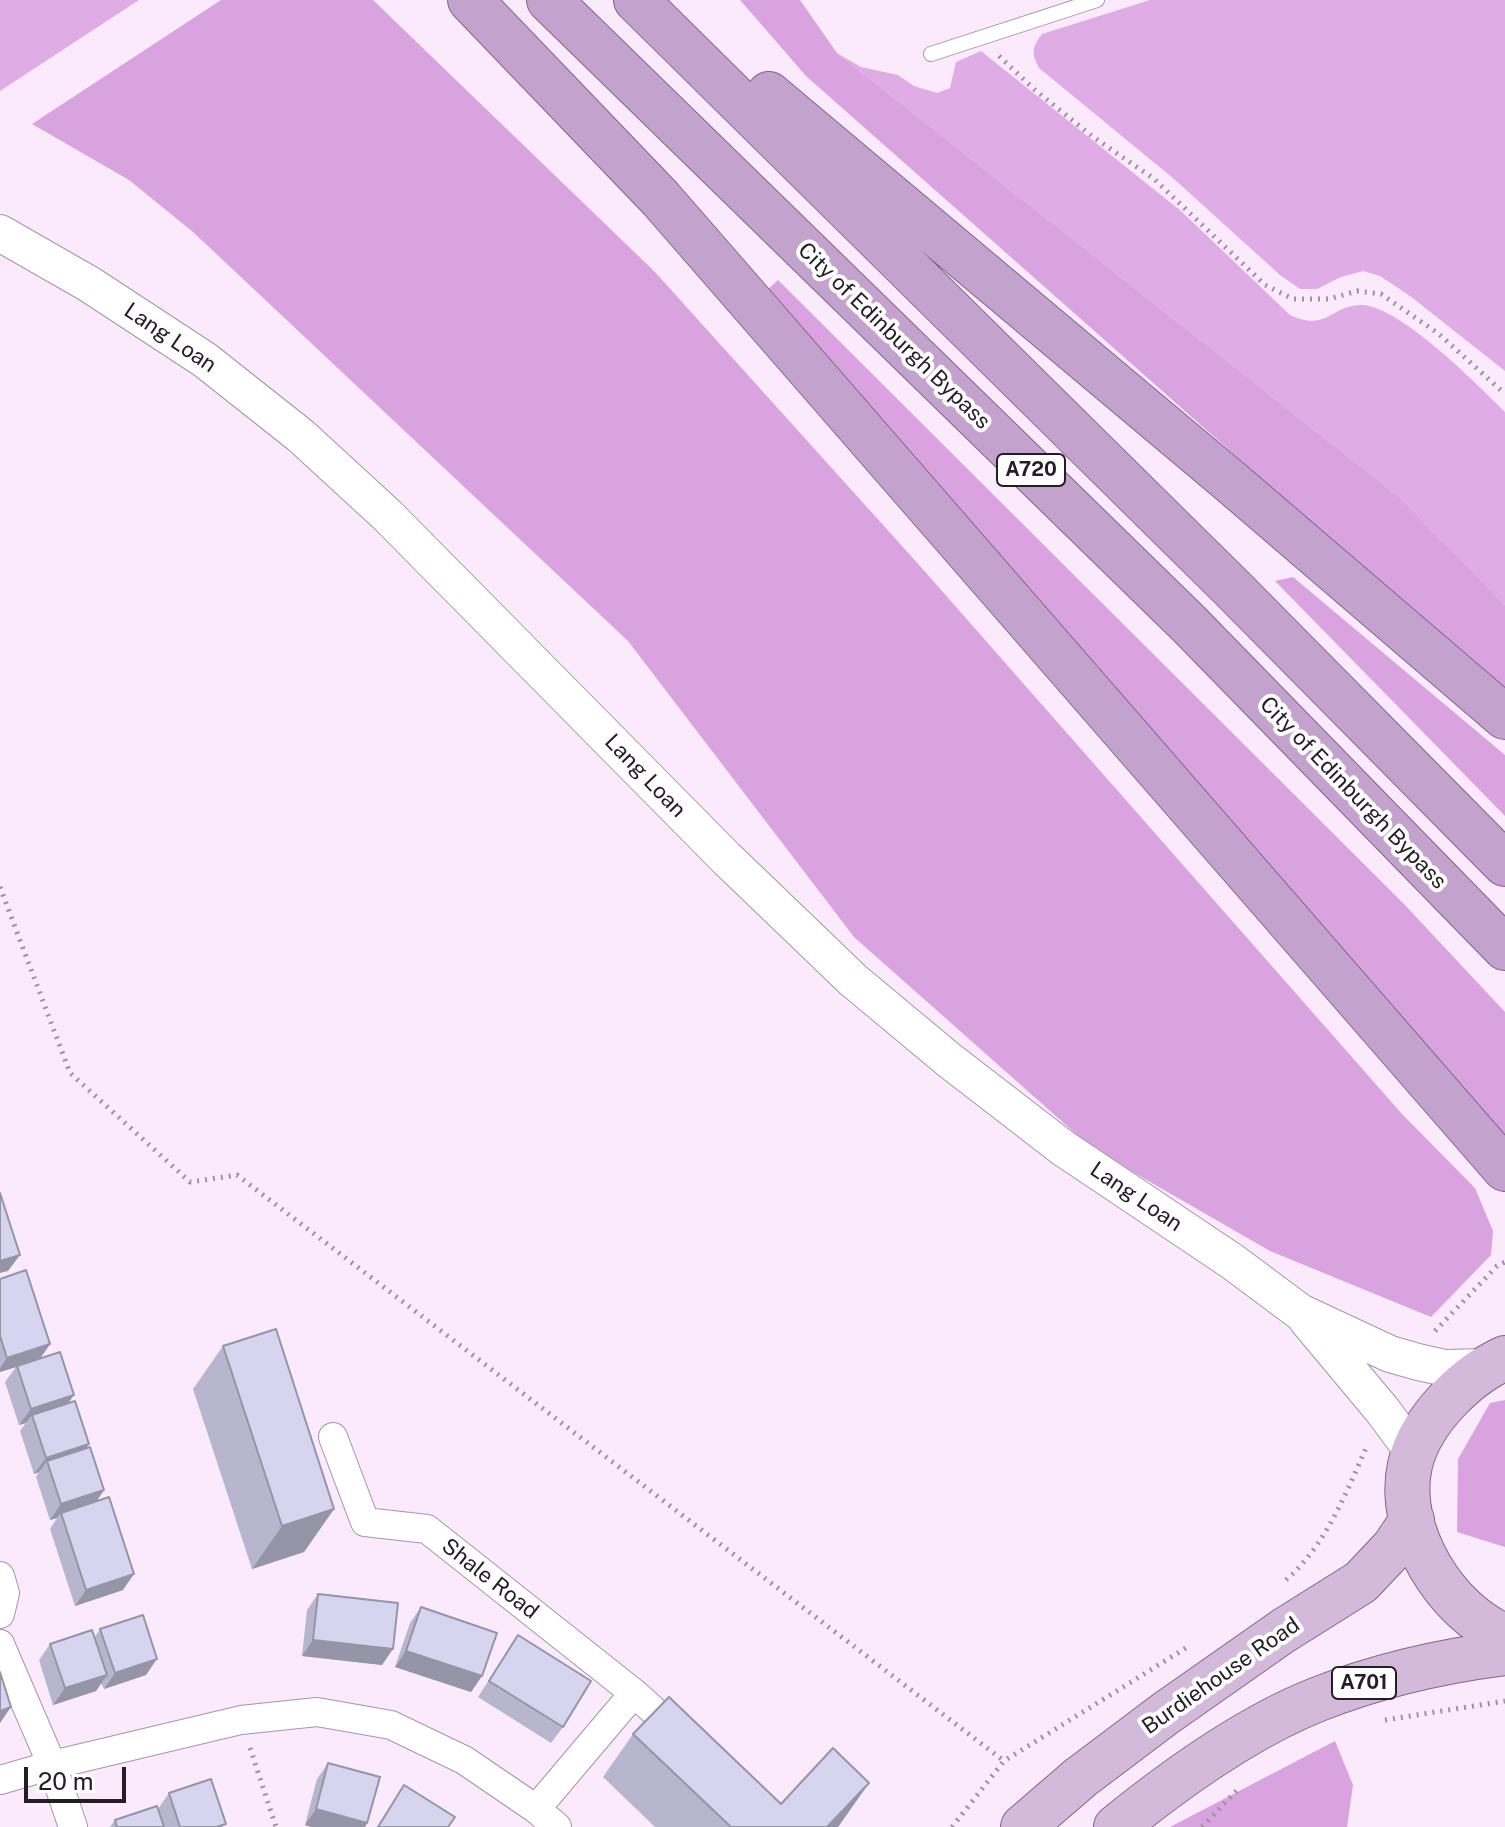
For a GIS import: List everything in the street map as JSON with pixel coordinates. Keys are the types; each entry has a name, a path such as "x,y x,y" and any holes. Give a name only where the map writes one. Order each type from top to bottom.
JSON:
{"highway":[{"path":"470,0 660,198 1505,1169"},
{"name":"City of Edinburgh Bypass","path":"549,0 1189,624 1505,948"},
{"name":"A720","path":"636,0 1222,577 1505,864"},
{"path":"652,0 830,143 1505,717"}],"main road":[{"path":"1495,1362 1460,1389 1434,1418 1414,1453 1408,1482 1412,1520 1430,1566 1451,1598 1484,1625 1505,1636"},
{"name":"Burdiehouse Road","path":"1023,1827 1081,1777 1166,1713 1283,1631 1361,1582 1394,1547 1412,1520"},
{"name":"A701","path":"1116,1827 1146,1802 1259,1727 1314,1701 1410,1670 1505,1653"}],"street":[{"name":"Lang Loan","path":"0,233 89,284 205,360 301,436 388,516 726,858 853,980 949,1060 1063,1148 1233,1262 1300,1312 1390,1354 1418,1362 1445,1368 1495,1362"},
{"name":"Lang Loan","path":"1300,1312 1414,1453"},
{"name":"Shale Road","path":"333,1437 365,1522 427,1529 634,1693 700,1753"},
{"path":"0,1576 5,1593 0,1614"},
{"path":"0,1644 52,1765 73,1827"},
{"path":"0,1780 241,1720 317,1712 391,1725 464,1760 547,1818 634,1693"}],"lane":[{"path":"931,54 1097,0"}],"path":[{"path":"981,38 1035,90 1093,137 1153,178 1265,285 1293,299 1329,299 1357,291 1381,294 1439,334 1505,394"},
{"path":"0,887 70,1073 190,1182 237,1175 1004,1761"},
{"path":"1418,1362 1432,1335 1497,1266 1505,1262"},
{"path":"1277,1587 1297,1570 1336,1515 1383,1411"},
{"path":"952,1827 1004,1761 1193,1643"},
{"path":"1379,1721 1505,1701"},
{"path":"241,1720 276,1827"},
{"path":"1202,1827 1243,1784"}],"shaded area":[{"path":"0,0 139,0 0,91"},
{"path":"221,0 373,0 655,272 920,566 1402,1114 1475,1188 1493,1231 1491,1255 1431,1317 1270,1251 1093,1149 854,937 628,641 193,232 129,180 32,124"},
{"path":"740,0 800,0 837,53 1399,497 1505,605 1505,694 806,76"},
{"path":"1150,0 1505,0 1505,371 1380,276 1363,271 1341,277 1317,289 1300,289 1280,275 1174,179 1039,68 1034,50 1042,34"},
{"path":"981,51 1181,211 1290,315 1313,321 1350,306 1377,308 1437,348 1505,412 1505,605 1399,497 837,53 861,67 898,75 914,86 937,93 950,88 956,62"},
{"path":"778,280 1404,904 1505,1012 1505,1146 765,292"},
{"path":"1293,577 1505,755 1505,816 1275,581"},
{"path":"1505,1400 1505,1547 1457,1532 1458,1459 1490,1403"},
{"path":"1335,1741 1353,1785 1347,1827 1170,1827"}],"building":[{"path":"0,1193 20,1255 0,1261"},
{"path":"26,1270 50,1344 7,1358 0,1336 0,1279"},
{"path":"276,1329 334,1509 282,1526 223,1346"},
{"path":"60,1352 74,1395 31,1409 17,1366"},
{"path":"75,1401 89,1444 46,1458 32,1415"},
{"path":"90,1447 104,1490 61,1504 47,1461"},
{"path":"109,1497 134,1574 86,1590 61,1513"},
{"path":"318,1594 398,1603 393,1649 313,1640"},
{"path":"421,1607 497,1633 482,1676 406,1651"},
{"path":"143,1615 157,1659 115,1673 100,1629"},
{"path":"92,1630 107,1675 65,1688 50,1644"},
{"path":"518,1635 591,1681 563,1727 489,1681"},
{"path":"0,1672 11,1707 0,1711"},
{"path":"669,1697 781,1804 833,1748 869,1783 827,1827 731,1827 633,1734"},
{"path":"328,1763 380,1777 367,1823 316,1809"},
{"path":"211,1779 226,1824 180,1827 169,1793"},
{"path":"404,1785 455,1817 448,1827 378,1827"},
{"path":"157,1806 164,1827 117,1827 115,1820"}]}
